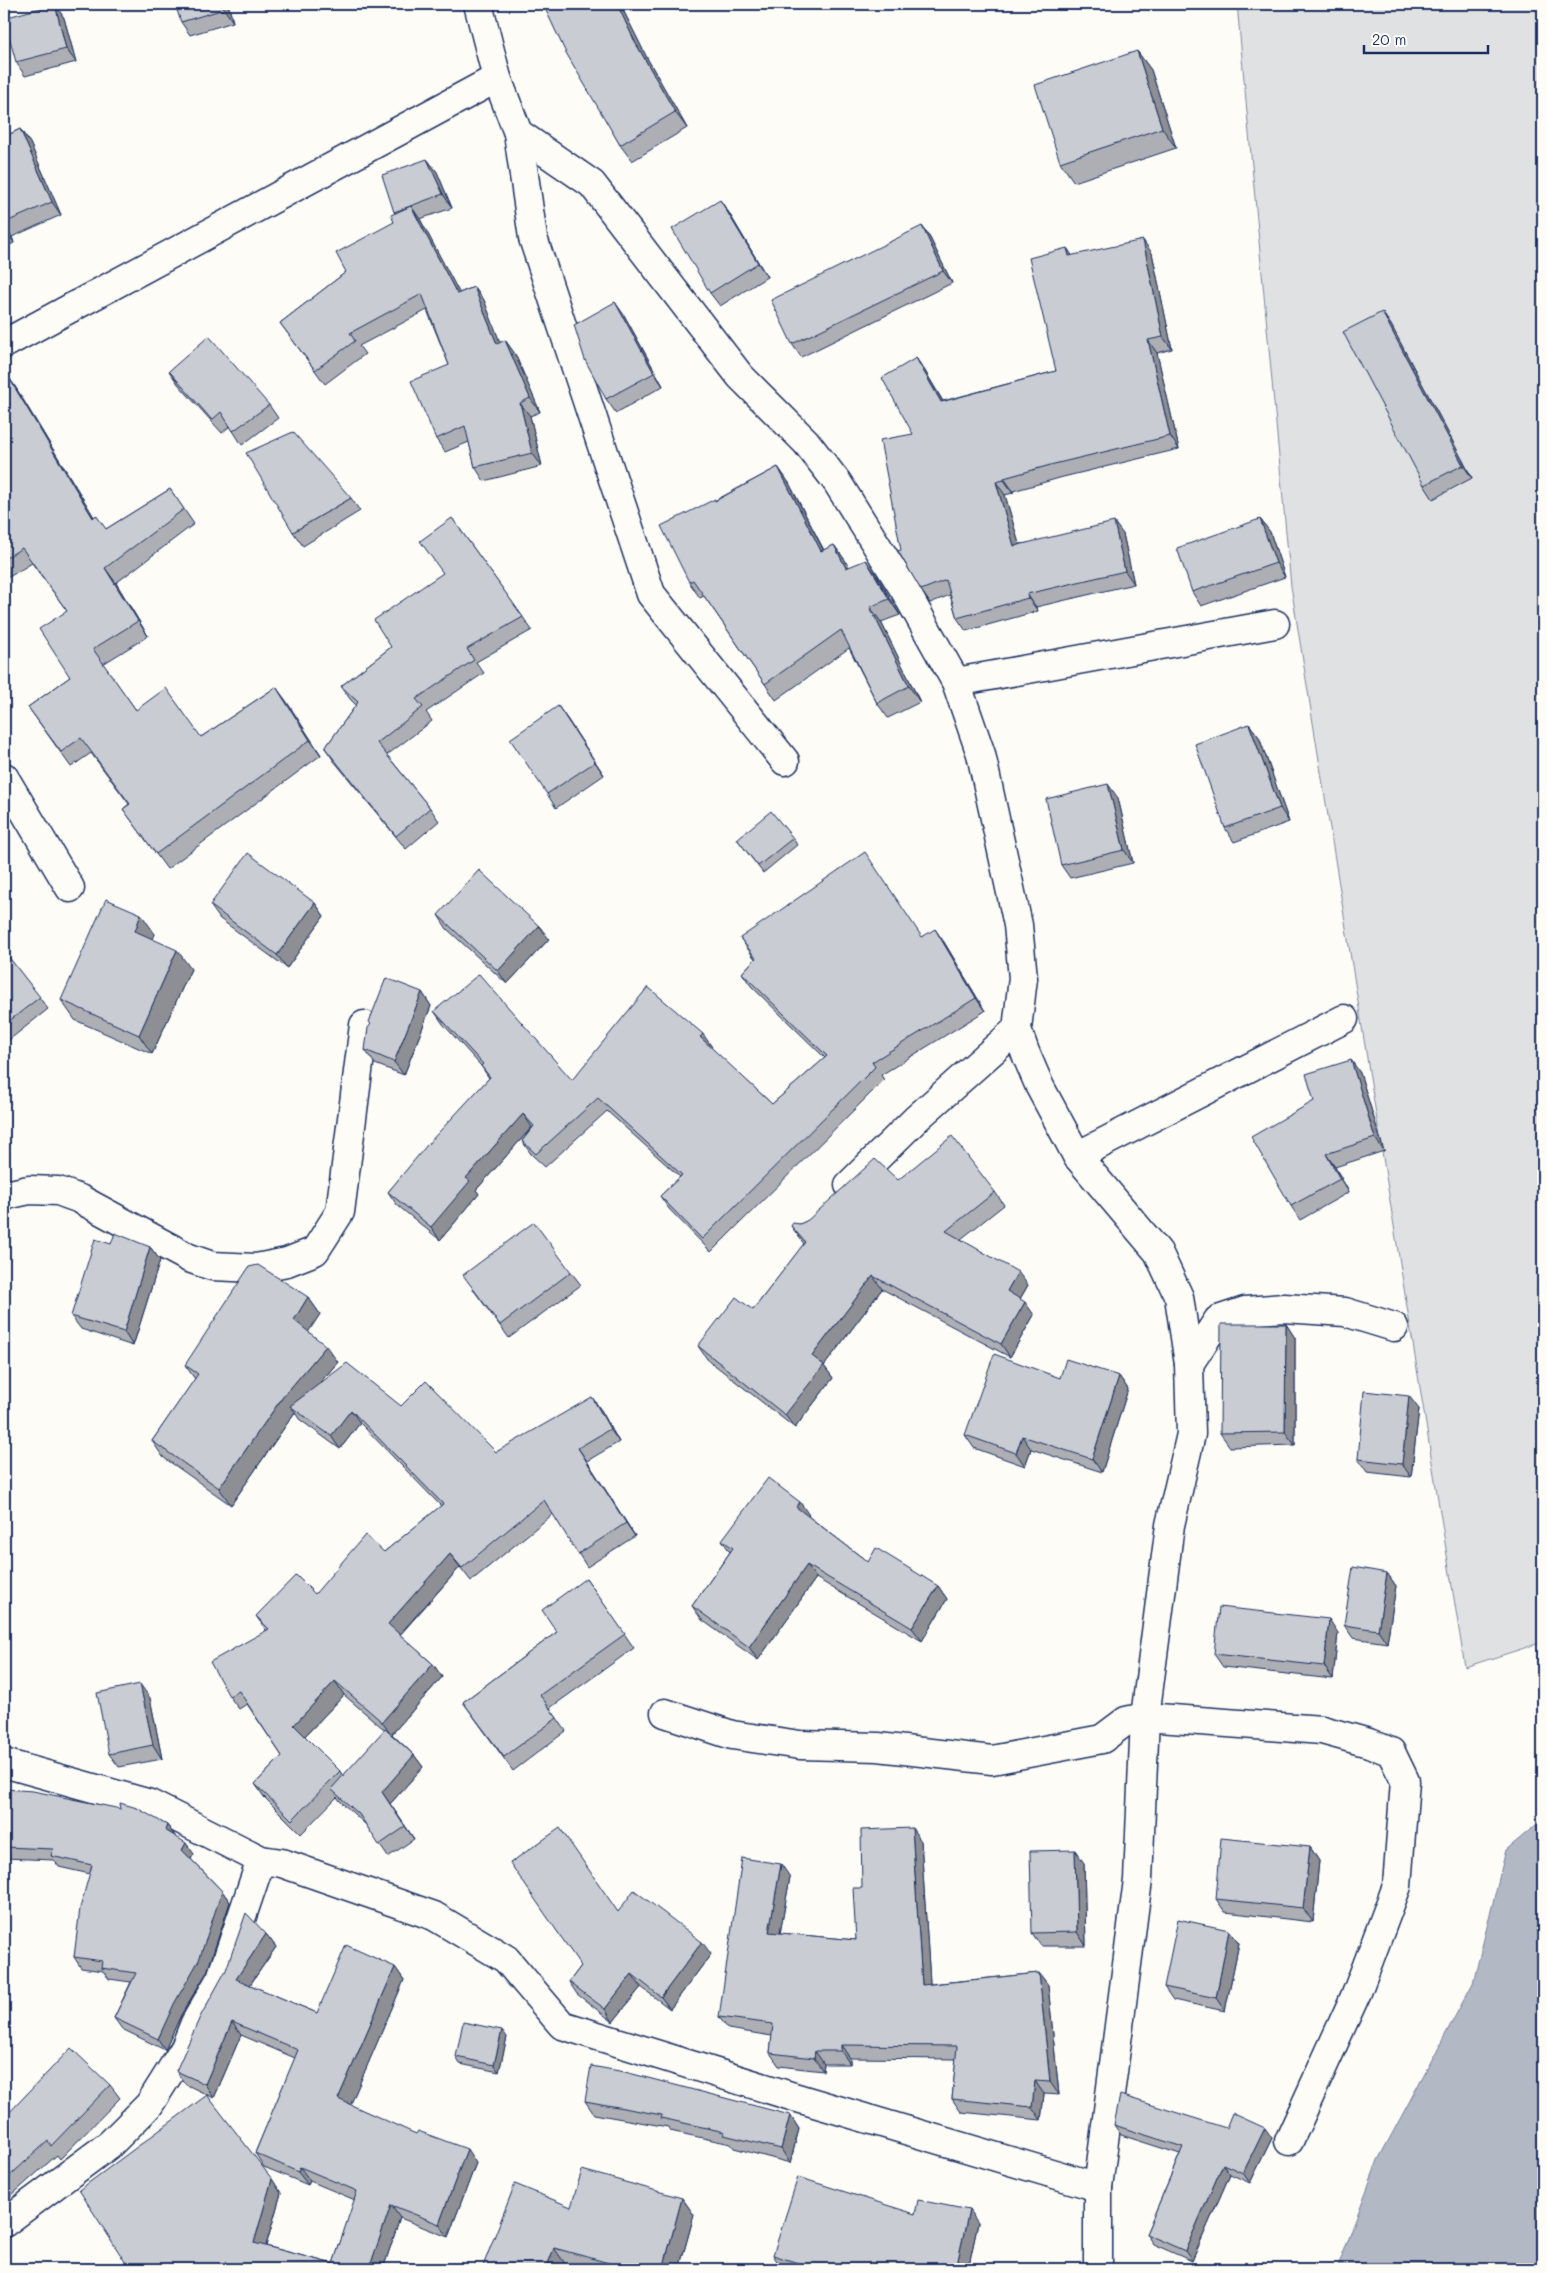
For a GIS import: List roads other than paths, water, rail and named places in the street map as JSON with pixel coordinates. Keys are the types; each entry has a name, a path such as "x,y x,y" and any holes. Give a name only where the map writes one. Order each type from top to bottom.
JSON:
{"street":[{"path":"478,4 497,78 518,132 533,238 651,594 785,760"},
{"path":"4,344 497,78"},
{"path":"518,132 592,184 740,376 806,442 837,482 904,590 956,682 981,754 1018,925 1023,978 1017,1029 1040,1087 1077,1156 1158,1252 1180,1297 1189,1364 1191,1434 1170,1525 1144,1717 1138,1880 1098,2187 1098,2269"},
{"path":"956,682 1275,624"},
{"path":"4,777 70,888"},
{"path":"1077,1156 1344,1019"},
{"path":"4,1197 29,1190 58,1191 80,1200 189,1258 212,1266 256,1268 287,1262 316,1250 340,1212 364,1024"},
{"path":"828,1203 916,1119 1017,1029"},
{"path":"1189,1364 1218,1320 1245,1311 1284,1308 1345,1312 1394,1327"},
{"path":"665,1713 732,1735 800,1745 878,1747 992,1760 1102,1739 1126,1722 1144,1717 1322,1730 1369,1742 1391,1752 1405,1781 1397,1886 1357,1992 1290,2141"},
{"path":"4,1763 150,1804 261,1860 282,1863 434,1916 506,1959 562,2025 794,2097 1098,2187"},
{"path":"4,2223 110,2144 149,2105 185,2048 195,2023 222,1978 261,1860"}]}
